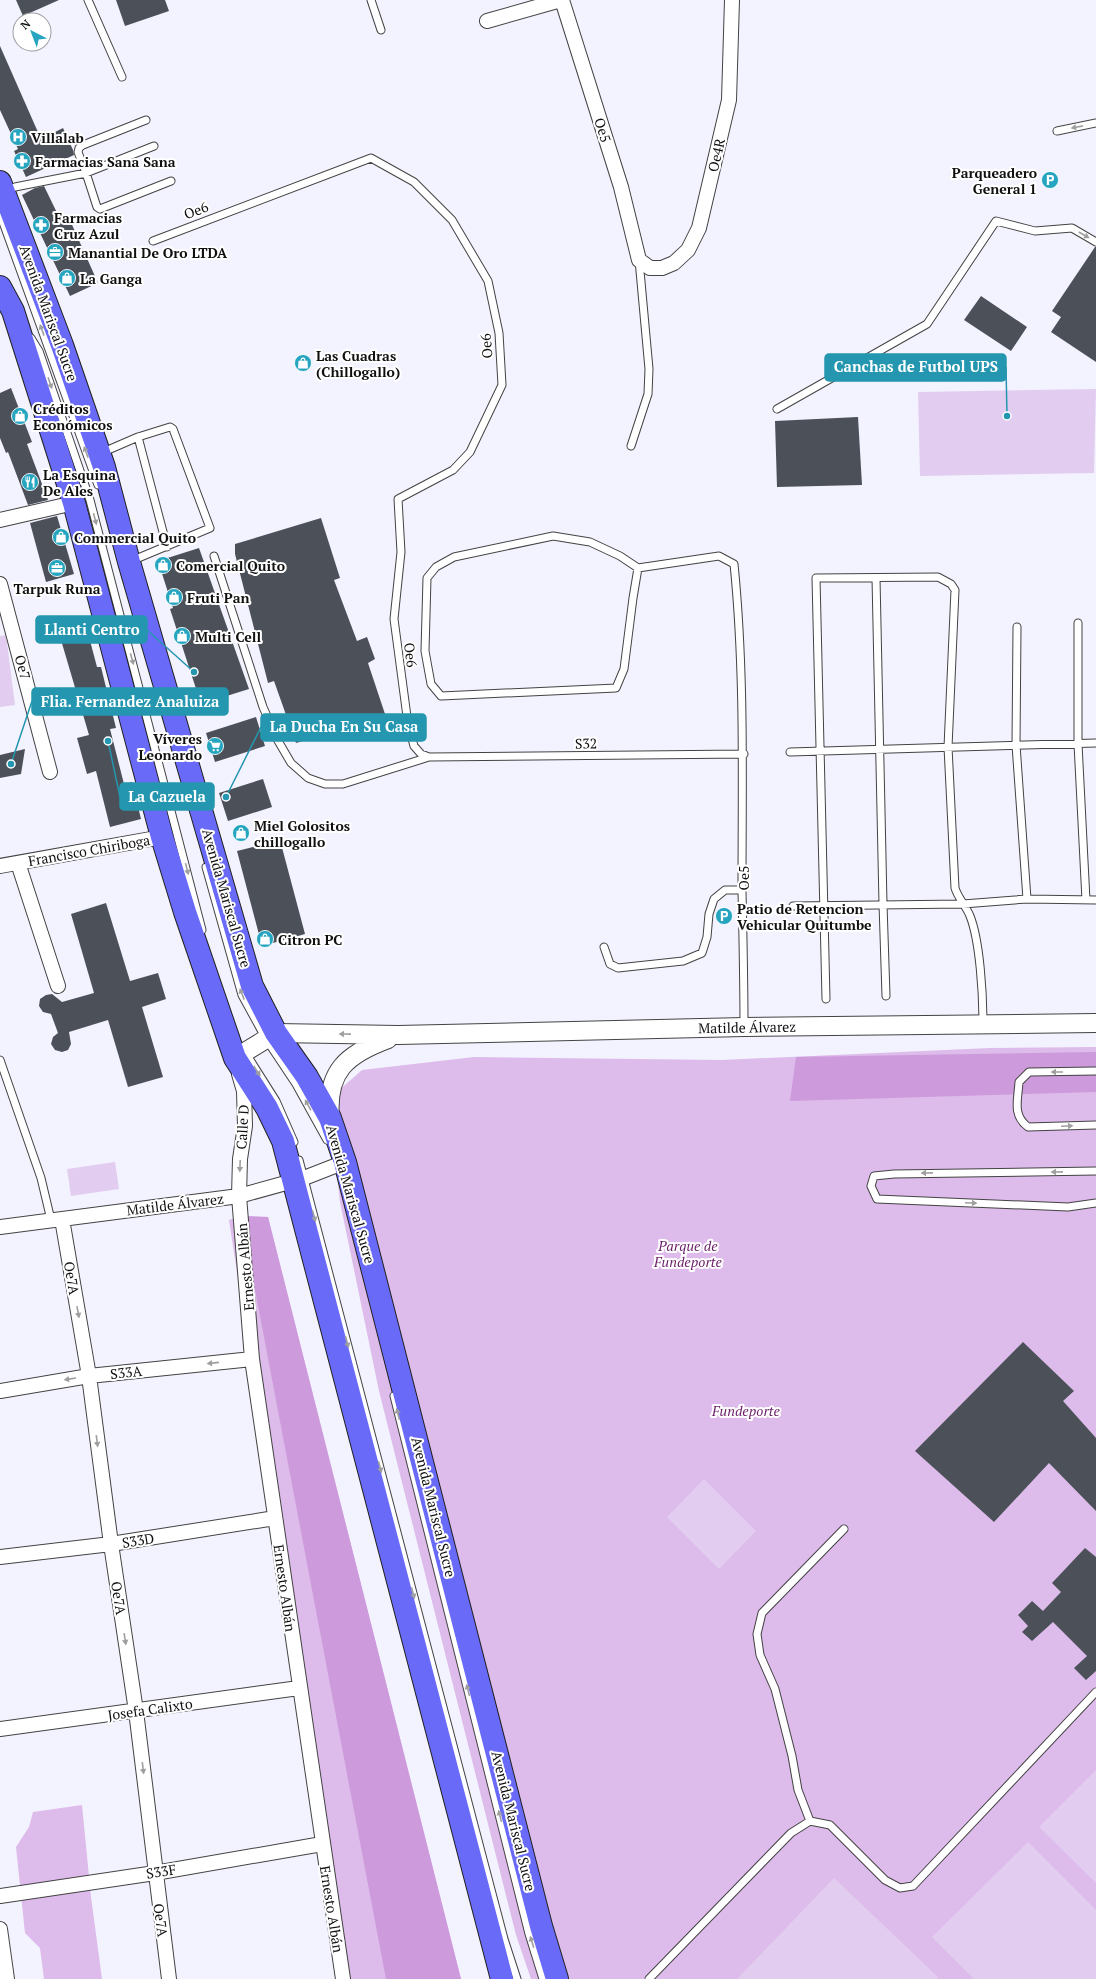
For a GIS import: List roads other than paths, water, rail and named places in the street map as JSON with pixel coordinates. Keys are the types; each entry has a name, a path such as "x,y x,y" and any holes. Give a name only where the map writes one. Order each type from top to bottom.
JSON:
{"main road":[{"name":"Avenida Mariscal Sucre","path":"2,187 62,345 100,454 129,562 252,986 271,1036 307,1077 330,1118 336,1162 541,1926 557,1979"},
{"path":"0,278 74,503 170,834 185,912 240,1052 299,1179 502,1979"}],"street":[{"path":"486,21 562,0"},
{"name":"Oe5","path":"562,0 621,187 639,260"},
{"name":"Oe4R","path":"639,260 650,268 662,268 674,263 688,250 699,228 729,100 732,0"},
{"path":"0,520 74,503"},
{"name":"Oe7","path":"1,592 50,772"},
{"name":"Francisco Chiriboga","path":"0,866 170,834"},
{"path":"18,863 58,986"},
{"name":"Matilde Álvarez","path":"271,1036 398,1035 744,1027 1096,1023"},
{"name":"Matilde Álvarez","path":"330,1118 329,1103 331,1089 336,1076 344,1064 355,1054 368,1046 398,1035"},
{"path":"240,1052 271,1036"},
{"name":"Calle D","path":"239,1196 240,1159 245,1126 244,1091 240,1052"},
{"name":"Matilde Álvarez","path":"0,1226 239,1196 299,1179 336,1162"},
{"name":"Ernesto Albán","path":"239,1196 252,1359 299,1688 343,1979"},
{"name":"Oe7A","path":"56,1220 88,1376 110,1544 136,1711 169,1979"},
{"name":"S33A","path":"0,1390 88,1376 252,1359"},
{"name":"S33D","path":"0,1557 110,1544 275,1518"},
{"name":"Josefa Calixto","path":"0,1729 299,1688"},
{"name":"S33F","path":"0,1896 155,1873 322,1844"},
{"path":"0,1929 7,1979"}],"lane":[{"path":"88,0 122,77"},
{"path":"371,0 381,30"},
{"path":"146,120 79,148 78,152 97,207 100,209 171,181"},
{"path":"1057,131 1096,123"},
{"path":"2,187 15,187 86,173 154,146"},
{"name":"Oe6","path":"153,241 371,158 414,182 452,220 488,281 499,333 502,385 470,452 462,461 453,470 398,499 401,552 394,619 408,724 414,746 422,754 429,757"},
{"path":"0,214 101,494"},
{"path":"777,409 927,324 996,221 1035,231 1072,228 1096,242"},
{"path":"631,446 648,394 650,369 639,260"},
{"path":"8,301 39,351 90,500 170,834 205,940"},
{"path":"100,454 138,437 166,427 172,429 210,528 129,562"},
{"path":"138,437 167,547"},
{"path":"553,536 590,542 620,556 638,568 624,669 616,688 441,696 432,684 425,651 427,578 436,567 454,557 553,536"},
{"name":"S32","path":"214,556 263,707 277,739 291,763 308,778 325,784 343,784 429,757 744,754"},
{"name":"Oe5","path":"638,568 719,556 734,564 738,604 744,754 742,890 744,1027"},
{"path":"826,999 816,578 938,577 951,584 955,590 948,747 955,888 957,896 970,916 978,953 983,1004 983,1024"},
{"path":"876,578 886,996"},
{"path":"1078,623 1078,744 1086,900"},
{"path":"1018,627 1016,745 1027,899"},
{"path":"790,752 1096,743"},
{"path":"205,862 242,995 271,1036 325,1136 336,1162"},
{"path":"604,947 610,964 618,968 683,961 702,953 707,937 709,914 714,899 725,890 742,890"},
{"path":"793,906 963,904 1027,899 1096,900"},
{"path":"240,1052 276,1101 291,1133 296,1148"},
{"path":"0,1060 40,1178 56,1220"},
{"path":"1096,1071 1029,1072 1019,1082 1017,1112 1020,1121 1028,1127 1096,1125"},
{"path":"298,1155 299,1179 500,1923 517,1979"},
{"path":"1096,1171 894,1174 874,1176 871,1186 877,1199 1068,1207 1096,1203"},
{"path":"392,1389 529,1934 543,1979"},
{"path":"810,1821 798,1790 792,1756 776,1689 760,1655 757,1634 762,1613 844,1528"},
{"path":"649,1979 791,1833 810,1821 830,1825 885,1880 900,1888 913,1886 1096,1692"}],"place":[{"name":"Villalab","path":"18,137"},
{"name":"Farmacias Sana Sana","path":"22,161"},
{"name":"Parqueadero General 1","path":"1050,180"},
{"name":"Farmacias Cruz Azul","path":"41,225"},
{"name":"Manantial De Oro LTDA","path":"55,252"},
{"name":"La Ganga","path":"67,278"},
{"name":"Las Cuadras (Chillogallo)","path":"303,363"},
{"name":"Créditos Económicos","path":"20,416"},
{"name":"Canchas de Futbol UPS","path":"1007,416"},
{"name":"La Esquina De Ales","path":"30,482"},
{"name":"Commercial Quito","path":"61,537"},
{"name":"Comercial Quito","path":"163,565"},
{"name":"Tarpuk Runa","path":"57,568"},
{"name":"Fruti Pan","path":"174,597"},
{"name":"Multi Cell","path":"182,636"},
{"name":"Llanti Centro","path":"194,672"},
{"name":"La Cazuela","path":"108,741"},
{"name":"Víveres Leonardo","path":"215,746"},
{"name":"Flia. Fernandez Analuiza","path":"11,764"},
{"name":"La Ducha En Su Casa","path":"226,797"},
{"name":"Miel Golositos chillogallo","path":"241,833"},
{"name":"Patio de Retencion Vehicular Quitumbe","path":"724,916"},
{"name":"Citron PC","path":"265,939"}],"park label":[{"name":"Parque de Fundeporte","path":"688,1254"},
{"name":"Fundeporte","path":"746,1410"}]}
